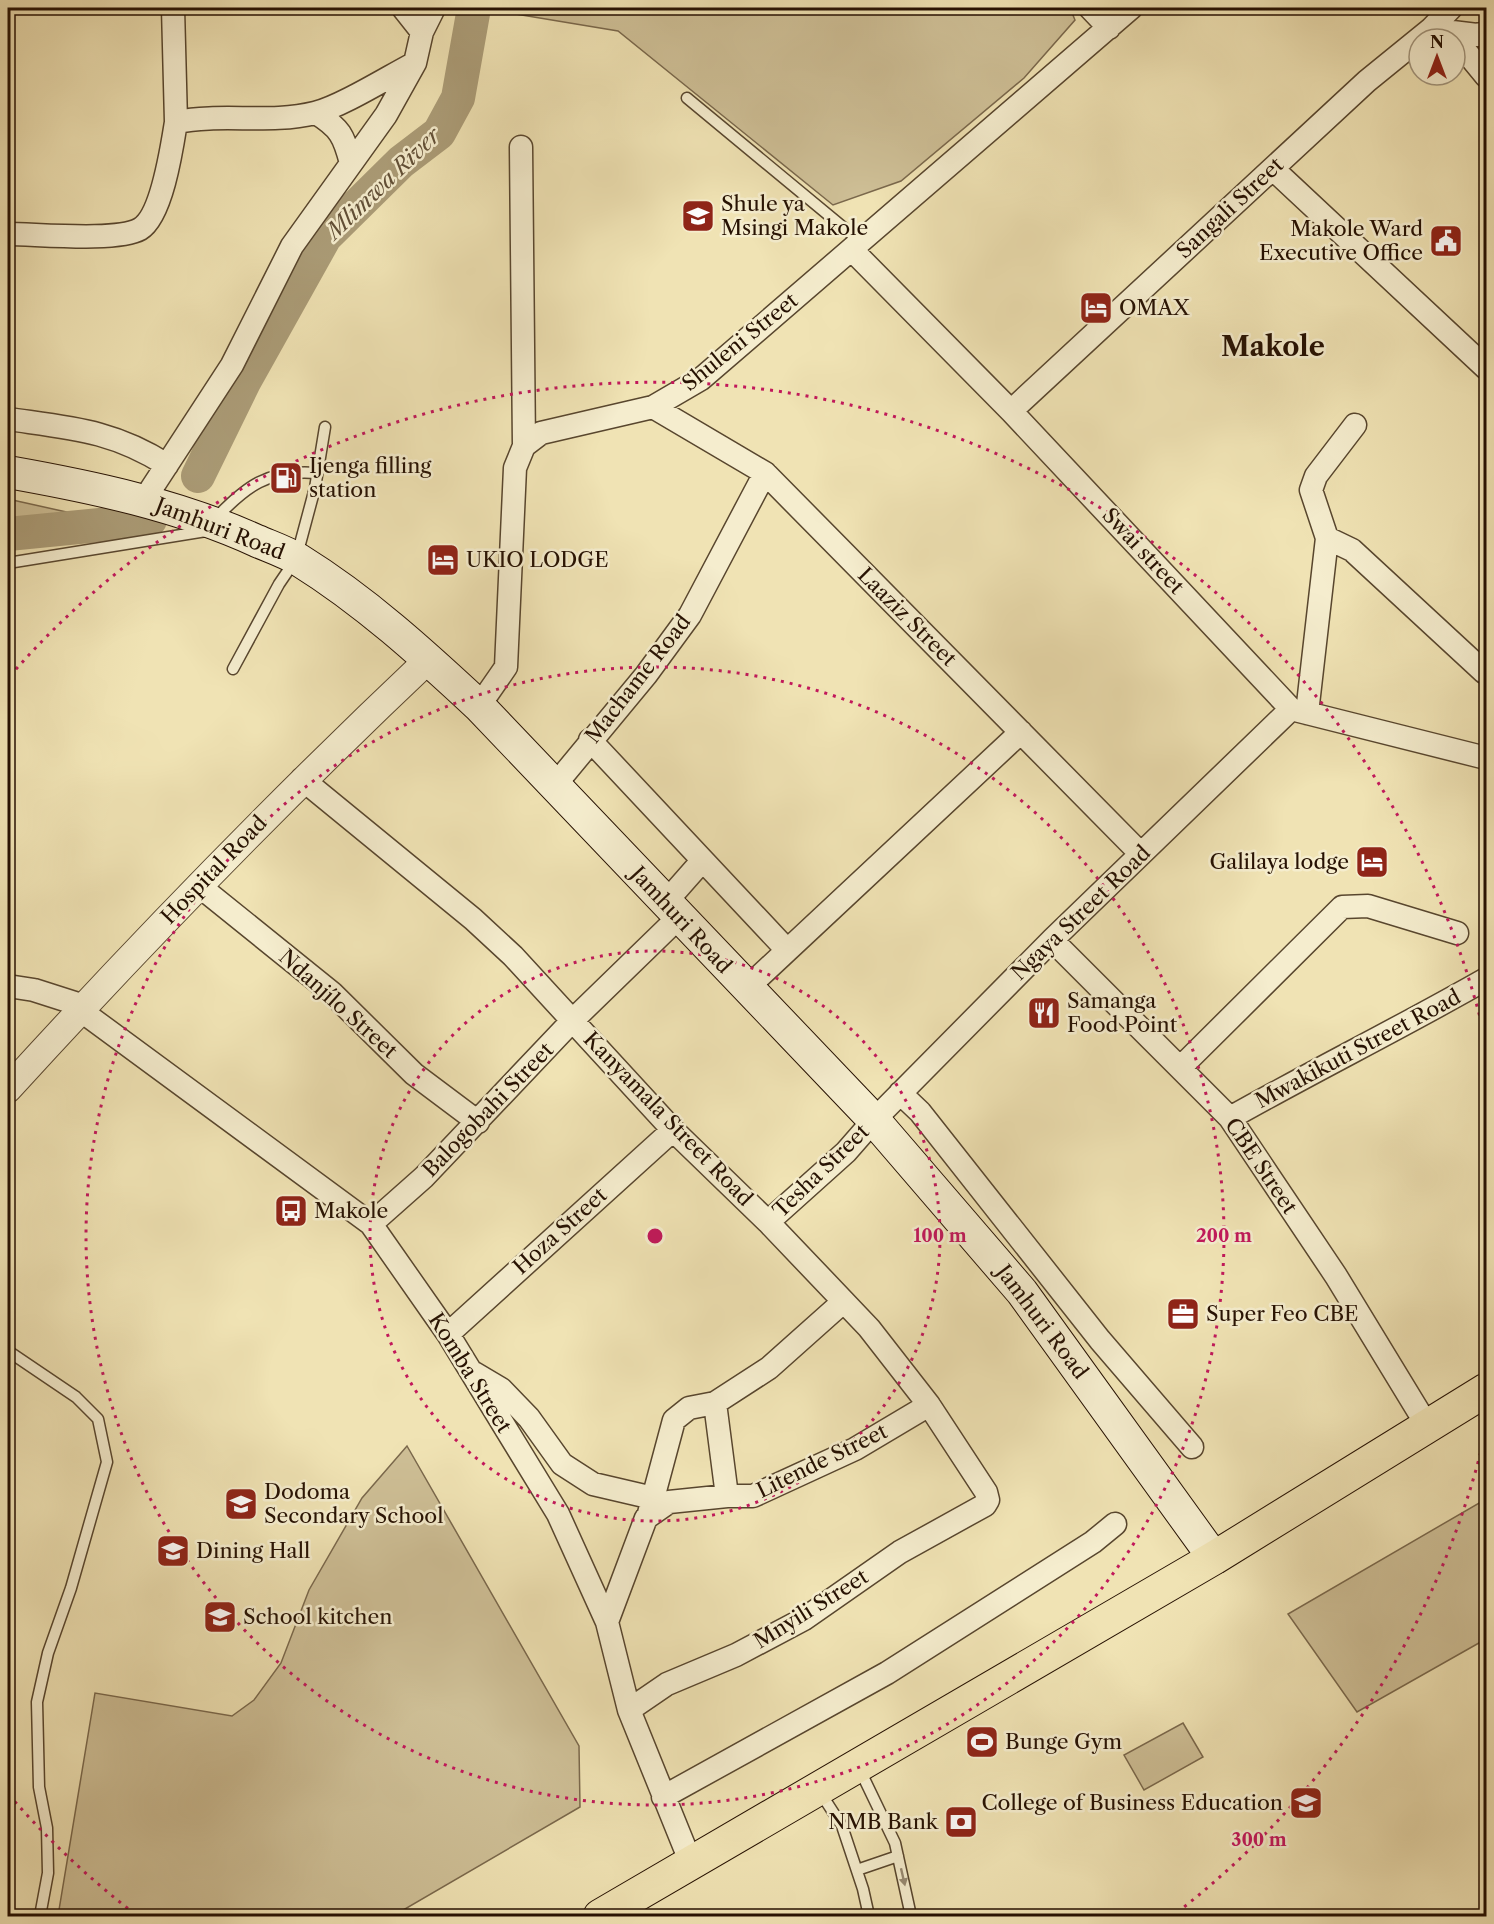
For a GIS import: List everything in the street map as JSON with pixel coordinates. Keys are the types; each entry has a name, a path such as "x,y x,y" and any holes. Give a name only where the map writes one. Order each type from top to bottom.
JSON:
{"highway":[{"path":"600,1917 1214,1558 1486,1390"}],"main road":[{"name":"Jamhuri Road","path":"8,472 144,500 219,525 296,559 362,602 429,659 479,706 874,1120 954,1211 1063,1348 1214,1558"}],"street":[{"path":"8,234 122,235 141,228 150,216 165,181 176,122 173,8"},
{"path":"403,8 422,32"},
{"path":"144,500 232,365 292,246 386,114 415,63 422,32 434,8"},
{"path":"1090,8 1109,28"},
{"name":"Shuleni Street","path":"524,446 541,433 653,407 701,379 1131,8"},
{"name":"Sangali Street","path":"1442,27 1451,8"},
{"path":"1467,34 1486,33"},
{"name":"Sangali Street","path":"1011,411 1367,81 1407,53"},
{"path":"1467,57 1486,76"},
{"path":"176,122 202,117 278,117 316,113 415,63"},
{"path":"316,113 333,123 345,138 351,163"},
{"path":"479,706 506,667 515,468 524,446 521,147"},
{"path":"1273,169 1486,368"},
{"name":"Swai street","path":"857,246 1011,411 1299,711"},
{"name":"Laaziz Street","path":"653,407 765,473 1141,854"},
{"path":"8,419 88,431 120,439 167,465"},
{"path":"1355,425 1312,482 1311,489 1327,538 1299,711 1486,758"},
{"name":"Machame Road","path":"555,785 646,675 690,615 765,473"},
{"path":"1327,538 1352,550 1484,672"},
{"name":"Hospital Road","path":"8,1089 198,885 302,779 429,659"},
{"name":"Ngaya Street Road","path":"874,1120 1052,940 1141,854 1299,711"},
{"path":"746,988 1021,732"},
{"path":"590,740 787,951"},
{"name":"Kanyamala Street Road","path":"302,779 473,919 573,1020 673,1130 768,1222 869,1328 929,1405 986,1492 988,1500"},
{"name":"Balogobahi Street","path":"371,1224 424,1177 573,1020 672,910 702,861"},
{"name":"Ndanjílo Street","path":"198,885 332,993 414,1074 478,1122"},
{"path":"1180,1068 1342,907 1368,906 1457,933"},
{"name":"CBE Street","path":"1052,940 1230,1118 1336,1276 1428,1426"},
{"name":"Mwakikuti Street Road","path":"1230,1118 1318,1068 1431,1011 1486,979"},
{"name":"Komba Street","path":"8,986 34,990 82,1008 371,1224 448,1334 558,1514 607,1622 629,1710 691,1863"},
{"path":"900,1093 921,1112 1092,1330 1192,1447"},
{"name":"Tesha Street","path":"768,1222 846,1152 874,1120"},
{"name":"Hoza Street","path":"448,1334 673,1130"},
{"path":"954,1211 985,1192"},
{"path":"1001,1268 1030,1249"},
{"path":"607,1622 650,1508 674,1420 689,1408 715,1403 769,1368 843,1302"},
{"path":"1063,1348 1092,1330"},
{"path":"470,1371 508,1397 529,1418 562,1464 593,1484 650,1508"},
{"path":"715,1403 727,1496"},
{"name":"Litende Street","path":"650,1508 669,1502 727,1496 753,1496 855,1449 929,1405"},
{"name":"Mnyili Street","path":"629,1710 667,1684 736,1655 804,1619 900,1552 963,1519 985,1505 988,1500"},
{"path":"663,1797 887,1673 1093,1542 1115,1524"}],"lane":[{"path":"687,98 857,246"},
{"path":"233,669 279,584 296,559 317,472 325,427"},
{"path":"8,563 219,525 250,486 285,472 317,472"},
{"path":"8,1351 76,1397 98,1419 107,1462 71,1588 48,1653 37,1702 39,1787 47,1828 48,1873 40,1917"},
{"path":"858,1765 895,1844 911,1917"},
{"path":"818,1789 842,1826 868,1917"},
{"path":"856,1870 898,1856"}],"shaded area":[{"path":"497,8 1070,8 1075,20 1024,78 901,181 833,205 618,31 497,11"},
{"path":"8,499 71,513 125,530 90,536 8,541"},
{"path":"407,1446 579,1746 580,1807 393,1916 58,1916 95,1693 232,1716 254,1700 281,1663 309,1590 362,1498"},
{"path":"1486,1499 1486,1639 1357,1712 1288,1614"},
{"path":"1183,1723 1203,1757 1144,1790 1124,1755"}],"waterway":[{"name":"Mlimwa River","path":"198,476 244,382 325,237 401,162 439,133 458,98 474,8"},
{"name":"Mlimwa River","path":"8,534 150,520"}],"place":[{"name":"Shule ya Msingi Makole","path":"698,216"},
{"name":"Makole Ward Executive Office","path":"1446,241"},
{"name":"OMAX","path":"1096,308"},
{"name":"Ijenga filling station","path":"286,478"},
{"name":"UKIO LODGE","path":"443,560"},
{"name":"Galilaya lodge","path":"1372,862"},
{"name":"Samanga Food Point","path":"1044,1013"},
{"name":"Makole","path":"291,1211"},
{"name":"Super Feo CBE","path":"1183,1314"},
{"name":"Dodoma Secondary School","path":"241,1504"},
{"name":"Dining Hall","path":"173,1551"},
{"name":"School kitchen","path":"220,1617"},
{"name":"Bunge Gym","path":"982,1742"},
{"name":"College of Business Education","path":"1306,1803"},
{"name":"NMB Bank","path":"961,1822"}],"district":[{"name":"Makole","path":"1273,347"}]}
